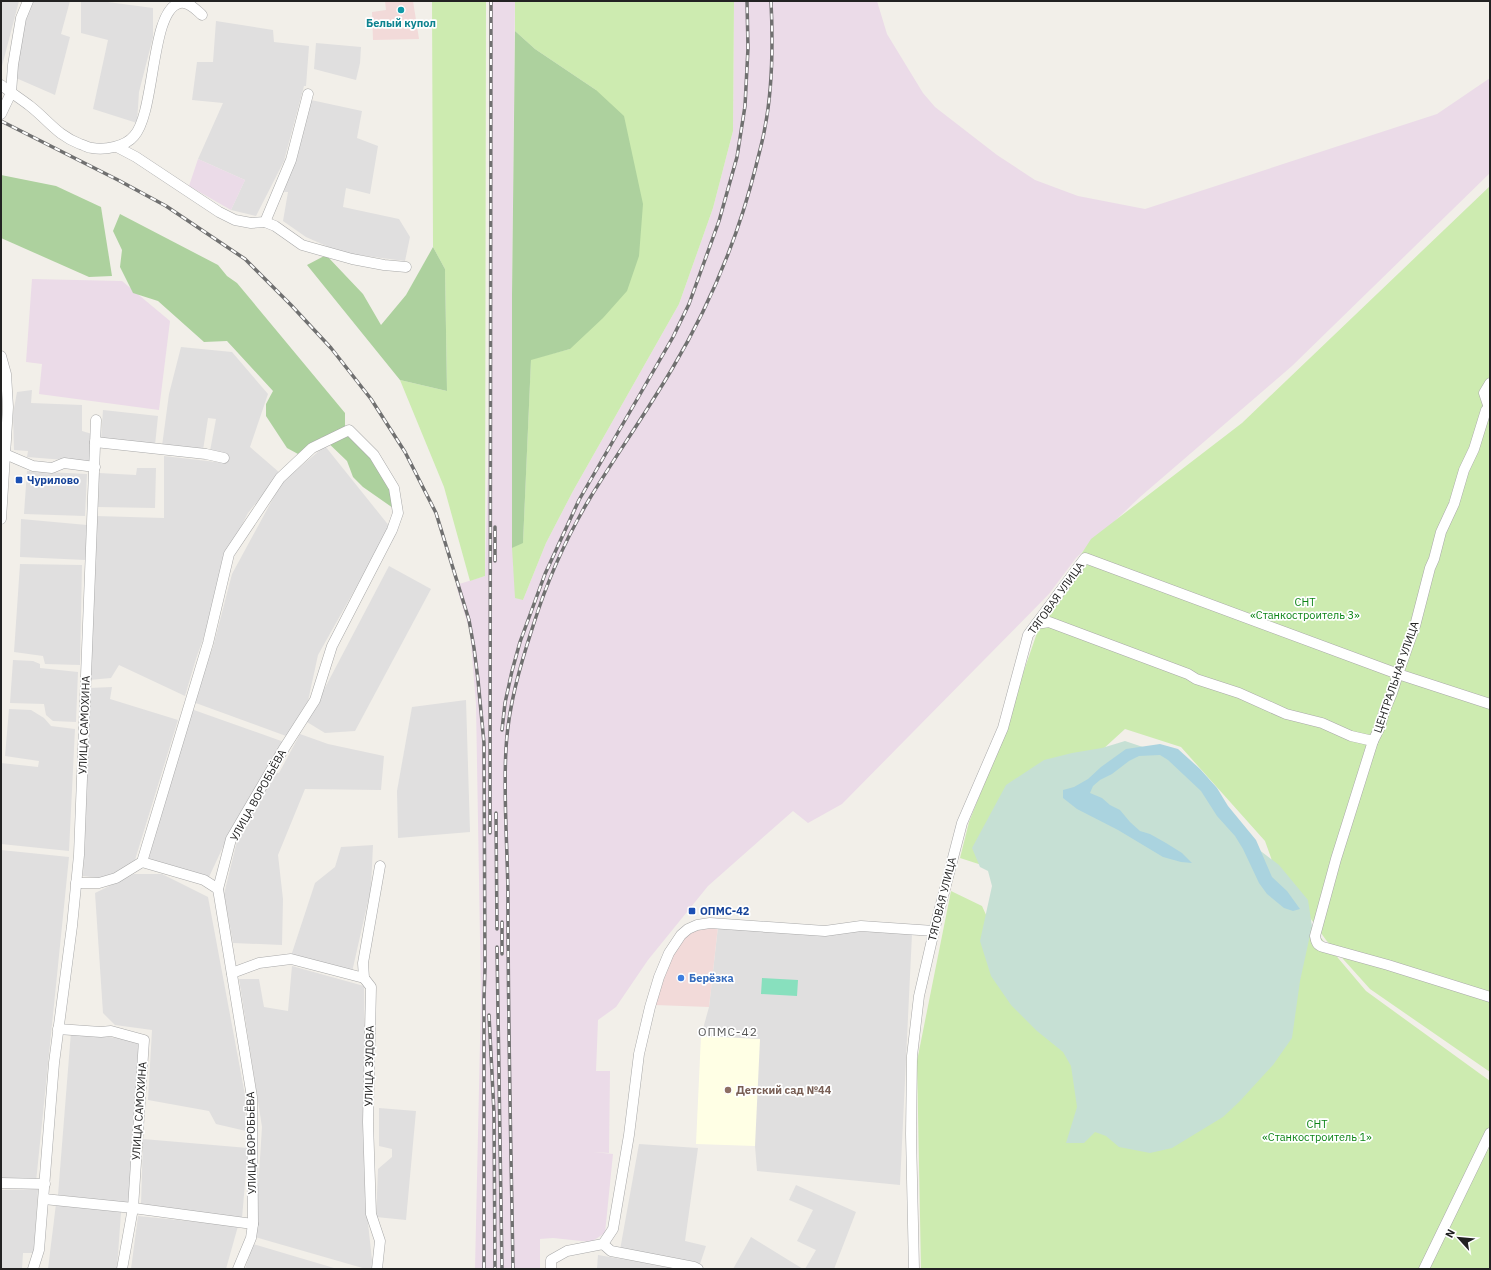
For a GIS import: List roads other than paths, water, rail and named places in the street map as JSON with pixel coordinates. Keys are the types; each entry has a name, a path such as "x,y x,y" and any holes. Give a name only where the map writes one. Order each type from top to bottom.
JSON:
{"street":[{"path":"1,114 11,93 13,65 21,18 28,1"},
{"path":"1,85 31,107 56,131 70,140 92,148 117,147 134,137 143,122 158,42 168,1"},
{"path":"165,16 173,6 180,2 191,5 202,15"},
{"path":"265,222 291,160 308,94"},
{"path":"117,147 136,157 219,212 235,220 251,223 265,222 275,226 302,246 352,259 384,265 406,267"},
{"path":"1,356 8,406 3,453 1,519"},
{"path":"1488,409 1484,393 1490,383"},
{"name":"ЦЕНТРАЛЬНАЯ УЛИЦА","path":"1036,624 1049,622 1188,674 1196,679 1239,693 1286,714 1322,723 1351,736 1373,742 1380,728 1415,626 1441,532 1454,504 1464,470 1474,449 1488,409"},
{"name":"УЛИЦА САМОХИНА","path":"33,1269 39,1250 54,1063 72,926 79,855 96,420"},
{"name":"УЛИЦА ВОРОБЬЁВА","path":"142,862 208,643 229,554 280,478 312,448 349,430 374,455 394,488 398,513 392,530 332,646 315,700 283,750 231,839 218,889 252,1097 253,1224 251,1238 238,1269"},
{"path":"95,442 206,454 224,458"},
{"path":"3,453 33,466 52,468 64,463 95,467"},
{"name":"ТЯГОВАЯ УЛИЦА","path":"914,1269 911,1134 912,1056 919,996 934,930 962,823 1002,728 1028,635 1085,558 1398,674"},
{"path":"1398,674 1490,704"},
{"path":"1373,742 1336,859 1315,936 1316,943 1318,946 1388,965 1490,997"},
{"path":"76,883 99,883 116,878 142,862 204,880 218,889"},
{"name":"УЛИЦА ЗУДОВА","path":"377,1269 380,1241 370,1214 368,1122 371,987 364,978 363,963 380,866"},
{"path":"551,1269 551,1260 567,1252 602,1244 613,1229 629,1135 639,1054 650,1007 659,978 669,954 681,935 688,929 697,925 710,923 825,931 861,926 934,930"},
{"path":"232,973 259,963 291,959 364,978"},
{"name":"УЛИЦА САМОХИНА","path":"58,1029 101,1032 111,1031 144,1040 133,1208 122,1269"},
{"path":"1424,1269 1490,1133"},
{"path":"1,1183 45,1184"},
{"path":"44,1199 133,1208 253,1224"},
{"path":"602,1244 611,1251 698,1269"}],"water":[{"path":"1160,744 1178,749 1200,769 1217,788 1228,806 1256,840 1272,877 1287,891 1300,909 1293,911 1284,908 1267,894 1259,883 1243,849 1235,836 1217,816 1201,791 1168,760 1160,755 1139,756 1129,761 1112,774 1100,780 1093,786 1090,793 1102,798 1110,805 1120,810 1140,831 1150,834 1166,843 1182,853 1192,863 1181,862 1163,857 1118,830 1077,809 1063,798 1063,790 1074,787 1088,779 1101,767 1126,749"}],"railway":[{"path":"490,833 491,1"},
{"path":"502,730 505,703 512,671 520,642 545,574 579,500 673,337 689,304 719,221 737,157 745,106 748,48 747,1"},
{"path":"513,1269 505,768 507,733 515,687 538,609 565,544 590,498 652,402 686,345 711,296 732,245 749,193 768,112 772,64 771,1"},
{"path":"1,121 166,206 245,259 331,348 371,399 405,452 436,513 469,620 478,680 484,743 484,1269"},
{"path":"495,527 495,561"},
{"path":"496,813 497,929"},
{"path":"502,922 502,954"},
{"path":"497,947 502,1269"},
{"path":"489,1015 494,1113 495,1269"}],"place":[{"name":"Белый купол","path":"401,10"},
{"name":"Чурилово","path":"19,480"},
{"name":"ОПМС-42","path":"692,911"},
{"name":"Берёзка","path":"681,978"},
{"name":"Детский сад №44","path":"728,1090"}],"district":[{"name":"ОПМС-42","path":"728,1031"}],"park label":[{"name":"СНТ «Станкостроитель 3»","path":"1305,608"},
{"name":"СНТ «Станкостроитель 1»","path":"1317,1130"}]}
